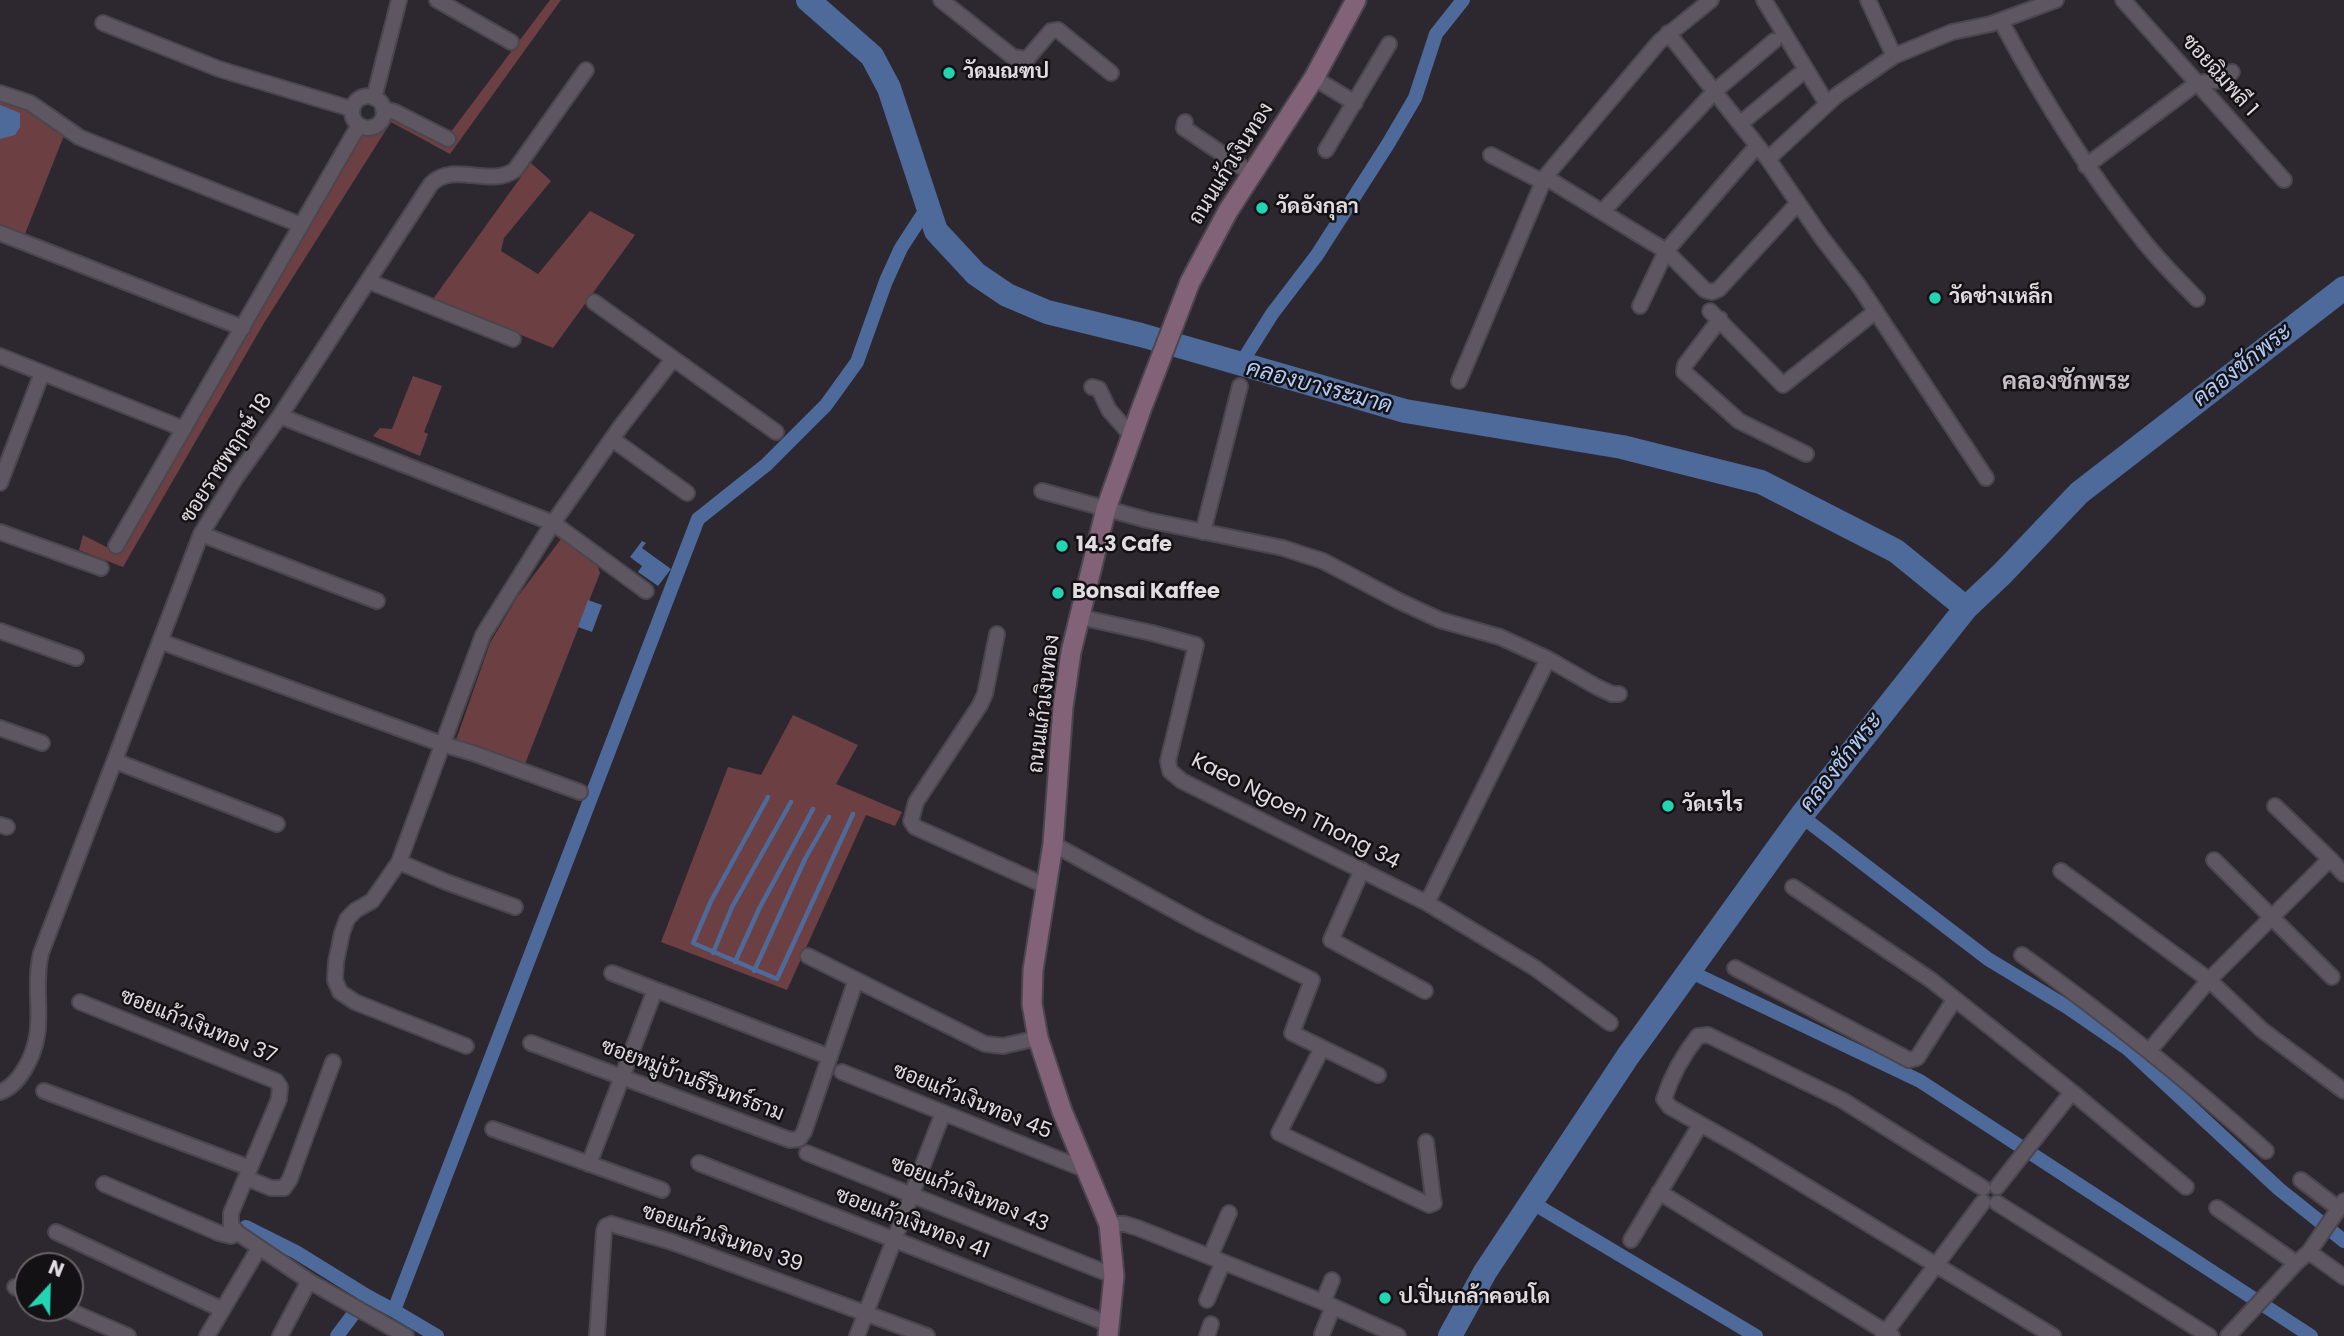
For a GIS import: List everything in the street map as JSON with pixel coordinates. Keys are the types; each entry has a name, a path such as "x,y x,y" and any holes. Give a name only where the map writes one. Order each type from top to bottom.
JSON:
{"street":[{"path":"399,0 378,104 383,117 376,125 366,127 359,125 354,119 352,109 362,97 378,104 395,112 448,139"},
{"path":"437,0 511,42"},
{"path":"941,0 1013,57 1027,59 1051,31 1058,30 1111,73"},
{"name":"ถนนแก้วเงินทอง","path":"1108,1330 1114,1276 1109,1224 1062,1111 1038,1038 1032,1004 1033,970 1053,844 1063,707 1071,652 1106,509 1190,282 1252,174 1314,78 1356,0"},
{"path":"1459,381 1544,179 1668,33 1711,0"},
{"path":"1764,0 1826,104"},
{"path":"1868,0 1894,56"},
{"path":"1768,159 1826,104 1894,56 1952,32 2001,21 2056,0"},
{"name":"ซอยฉิมพลี 1","path":"2123,0 2284,180"},
{"path":"2001,21 2086,166 2143,241 2197,299"},
{"path":"103,23 219,69 352,109"},
{"path":"1668,33 1768,159 1876,311 1986,478"},
{"path":"1603,211 1715,92 1774,41"},
{"path":"1326,150 1389,44"},
{"name":"ซอยราชพฤกษ์ 18","path":"0,1092 18,1079 29,1062 37,1041 40,1016 37,968 41,953 201,534 431,184 438,178 452,174 499,176 514,170 586,71"},
{"path":"2086,166 2197,83 2222,80 2232,72"},
{"path":"1741,123 1799,75"},
{"path":"1314,78 1354,103"},
{"path":"0,93 30,103 79,137 301,225"},
{"path":"1185,122 1184,128 1252,174"},
{"path":"116,546 359,125"},
{"path":"1640,306 1666,251 1757,146"},
{"path":"1491,155 1544,179 1603,211 1666,251 1705,290 1712,292 1719,289 1798,203"},
{"path":"0,233 243,328"},
{"path":"368,281 513,339"},
{"path":"594,302 776,432"},
{"path":"1805,454 1739,421 1684,372 1685,365 1715,315 1783,385 1876,311"},
{"path":"0,356 184,429"},
{"path":"466,1046 355,1002 340,992 335,980 336,962 347,919 377,896 399,862 483,635 553,523 673,359"},
{"path":"0,483 42,373"},
{"path":"1203,532 1240,386"},
{"path":"1091,387 1100,389 1109,410 1132,436"},
{"path":"280,416 553,523 646,591"},
{"path":"612,439 687,493"},
{"path":"1042,491 1203,532 1283,548 1323,561 1419,611 1440,620 1500,637 1548,659 1597,687 1612,694 1619,694"},
{"path":"0,532 101,568"},
{"path":"201,534 377,601"},
{"name":"Kaeo Ngoen Thong 34","path":"1080,617 1196,645 1169,751 1170,771 1182,781 1427,903 1535,968 1610,1024"},
{"path":"0,631 76,658"},
{"path":"997,634 985,694 980,705 916,802 911,821 915,827 1046,887"},
{"path":"162,642 580,792"},
{"path":"1427,903 1548,659"},
{"path":"0,728 42,743"},
{"path":"115,761 276,824"},
{"path":"2275,806 2344,874"},
{"path":"1053,844 1201,925 1312,980 1292,1033 1378,1074"},
{"path":"2148,1051 2209,980 2273,919 2330,859"},
{"path":"2214,860 2332,976"},
{"path":"399,862 515,907"},
{"path":"1362,870 1331,940 1425,991"},
{"path":"2061,870 2209,980 2262,1030 2344,1091"},
{"path":"1793,887 1931,980 2186,1187"},
{"path":"2022,955 2107,1016 2266,1151"},
{"path":"808,956 985,1044 1003,1046 1038,1038"},
{"path":"1735,968 1909,1060 1917,1058 1955,1000"},
{"path":"612,973 830,1057"},
{"name":"ซอยหมู่บ้านธีรินทร์ธาม","path":"531,1043 790,1140 799,1139 804,1132 856,980"},
{"path":"589,1164 655,990"},
{"name":"ซอยแก้วเงินทอง 37","path":"80,1002 276,1081 280,1087 279,1099 231,1213 231,1225 238,1233"},
{"path":"2053,1336 1743,1148 1670,1107 1664,1099 1668,1085 1688,1048 1698,1037 1708,1035 1842,1100 2209,1336"},
{"path":"1319,1047 1320,1052 1279,1133 1429,1205 1434,1203 1426,1142"},
{"path":"44,1091 248,1173 271,1188 284,1188 290,1179 333,1062"},
{"name":"ซอยแก้วเงินทอง 45","path":"842,1072 1086,1170"},
{"path":"1660,1192 1887,1335 1990,1195 2072,1092"},
{"path":"857,1336 943,1113"},
{"path":"1631,1240 1700,1125"},
{"path":"493,1129 663,1191"},
{"name":"ซอยแก้วเงินทอง 43","path":"807,1153 1114,1276"},
{"name":"ซอยแก้วเงินทอง 41","path":"699,1163 894,1240 1108,1330"},
{"path":"2228,1336 2309,1252 2333,1216 2301,1180"},
{"path":"104,1184 219,1233 231,1236 238,1233 309,1281 405,1336"},
{"path":"2217,1208 2296,1263"},
{"path":"1207,1300 1229,1213"},
{"name":"ซอยแก้วเงินทอง 39","path":"597,1336 604,1231 608,1224 672,1242 927,1336"},
{"path":"1109,1224 1125,1224 1216,1259 1328,1304 1398,1336"},
{"path":"56,1232 221,1309"},
{"path":"207,1336 259,1248"},
{"path":"2309,1252 2344,1277"},
{"path":"1322,1334 1332,1280"},
{"path":"280,1336 309,1281"},
{"path":"84,1317 128,1336"}],"shaded area":[{"path":"550,0 561,0 450,154 391,122 264,323 123,567 79,550 83,535 120,554 362,131 373,129 393,115 448,145 455,136 450,133"},
{"path":"0,97 22,105 65,133 25,234 0,224"},
{"path":"531,163 551,181 504,238 501,251 538,274 590,211 635,235 553,348 433,299"},
{"path":"413,376 442,386 424,432 428,434 420,456 373,436 380,428 392,429"},
{"path":"561,539 597,564 600,573 525,764 456,740 490,643 518,596"},
{"path":"793,715 858,745 836,784 902,812 895,826 866,815 787,990 661,942 728,767 761,775"}],"water":[{"path":"0,105 20,113 20,127 15,135 0,139"},
{"path":"642,541 646,543 642,548 671,569 658,586 638,572 642,566 630,557"},
{"path":"588,600 602,605 592,632 578,627"}],"waterway":[{"name":"คลองบางระมาด","path":"808,0 872,56 889,88 936,231 976,274 1007,295 1047,312 1141,335 1405,411 1622,447 1761,482 1896,551 1966,608"},
{"path":"1240,365 1272,314 1317,255 1388,144 1415,98 1436,34 1463,0"},
{"path":"337,1336 367,1296 393,1310 396,1305 698,519 766,465 826,405 857,362 886,281 901,248 927,208"},
{"name":"คลองชักพระ","path":"1450,1336 1485,1272 1628,1056 1801,816 1966,608 2079,493 2344,288"},
{"path":"768,797 711,901 693,943 777,979 853,814"},
{"path":"713,953 732,907 791,802"},
{"path":"735,962 759,909 813,809"},
{"path":"1801,816 1988,959 2067,1007 2128,1049 2279,1189 2344,1241"},
{"path":"754,971 805,859 829,817"},
{"path":"1689,971 1920,1081 2311,1336"},
{"path":"1531,1202 1756,1336"},
{"path":"246,1227 296,1252 367,1296"},
{"path":"393,1310 437,1336"}],"place":[{"name":"วัดมณฑป","path":"949,73"},
{"name":"วัดอังกุลา","path":"1262,208"},
{"name":"วัดช่างเหล็ก","path":"1935,298"},
{"name":"14.3 Cafe","path":"1062,546"},
{"name":"Bonsai Kaffee","path":"1058,593"},
{"name":"วัดเรไร","path":"1668,806"},
{"name":"ป.ปิ่นเกล้าคอนโด","path":"1385,1298"}],"district":[{"name":"คลองชักพระ","path":"2066,383"}]}
